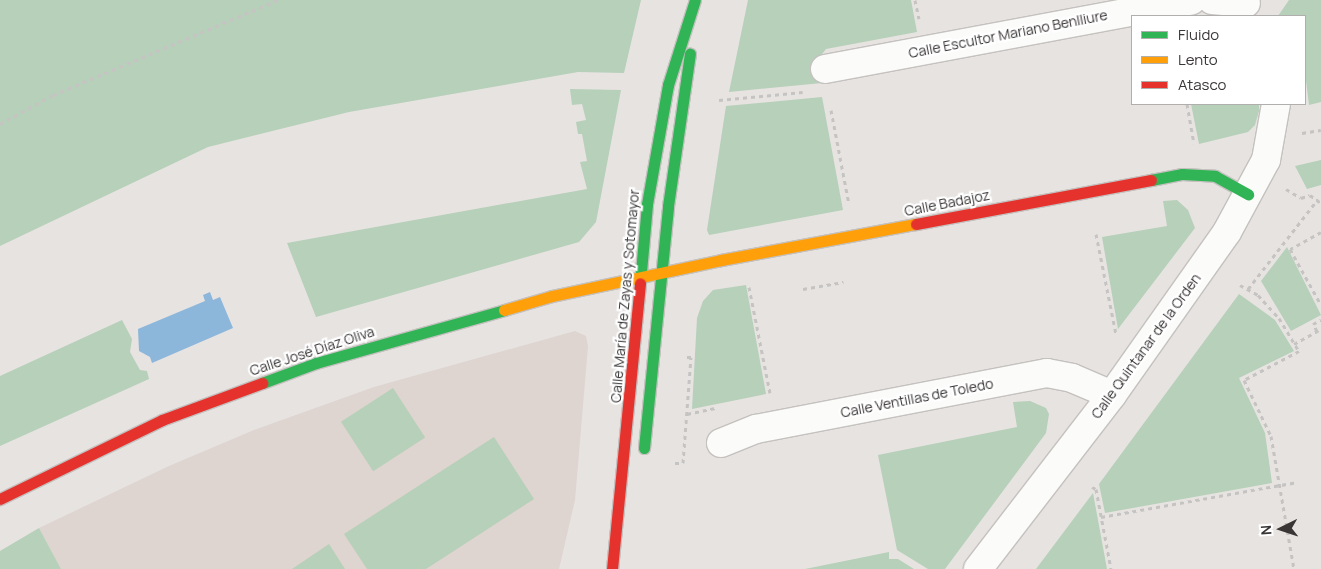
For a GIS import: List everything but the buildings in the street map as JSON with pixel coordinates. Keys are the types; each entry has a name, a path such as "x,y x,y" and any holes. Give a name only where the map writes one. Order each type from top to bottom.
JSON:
{"street":[{"name":"Calle María de Zayas y Sotomayor","path":"643,460 661,273 695,0"},
{"name":"Calle María de Zayas y Sotomayor","path":"612,569 644,277 647,204 668,85 695,0"},
{"name":"Calle Escultor Mariano Benlliure","path":"825,69 1192,0"},
{"path":"1212,0 1249,6"},
{"name":"Calle Quintanar de la Orden","path":"978,569 1112,395 1228,232 1266,160 1276,105"},
{"name":"Calle Badajoz","path":"644,277 1182,174 1215,176 1248,194"},
{"name":"Calle José Díaz Oliva","path":"0,499 162,420 316,363 552,296 644,277"},
{"name":"Calle Ventillas de Toledo","path":"722,443 756,429 1047,372 1072,378 1112,395"},
{"path":"619,569 628,533"}],"path":[{"path":"0,124 53,95 278,0"},
{"path":"915,0 916,7"},
{"path":"719,100 807,92"},
{"path":"1187,105 1195,149"},
{"path":"831,110 850,210"},
{"path":"1302,133 1321,130"},
{"path":"1281,186 1301,198 1310,195 1321,203"},
{"path":"1248,289 1318,199"},
{"path":"1321,232 1290,248 1321,305"},
{"path":"1096,234 1114,330 1118,337"},
{"path":"748,279 770,392"},
{"path":"803,289 842,282"},
{"path":"1240,285 1248,289 1279,318 1299,351 1244,380 1271,436 1294,569"},
{"path":"1316,331 1312,324 1321,320"},
{"path":"1294,344 1321,329"},
{"path":"675,463 683,463 691,357 684,357"},
{"path":"1101,517 1298,482"},
{"path":"1092,486 1096,489 1111,569"}],"shaded area":[{"path":"575,331 586,336 588,346 575,500 559,569 61,569 39,528 169,466 254,430 374,387"}],"green space":[{"path":"0,0 641,0 624,73 578,72 349,112 208,147 0,246"},
{"path":"748,0 911,0 917,32 826,49 819,58 822,83 729,92"},
{"path":"1289,0 1321,0 1321,102 1309,105 1306,81 1306,15 1279,15"},
{"path":"570,89 621,90 596,222 579,242 316,317 287,243 587,189 580,162 587,161 582,134 578,134 576,122 586,120 582,104 572,105"},
{"path":"822,97 843,210 709,235 707,230 726,106"},
{"path":"1191,105 1259,105 1255,125 1248,132 1199,144"},
{"path":"1321,160 1321,185 1307,189 1295,166"},
{"path":"1177,200 1188,210 1195,228 1118,329 1102,237 1167,226 1163,201"},
{"path":"1287,247 1321,315 1291,331 1261,281"},
{"path":"746,285 766,394 692,409 697,318 703,301 713,290"},
{"path":"1239,294 1275,320 1294,351 1239,378 1265,433 1272,483 1105,513 1099,484"},
{"path":"122,320 132,339 130,352 140,370 147,371 149,379 0,446 0,376"},
{"path":"393,388 425,437 373,471 341,422"},
{"path":"1030,401 1046,408 1049,414 1046,433 945,569 928,569 897,550 878,455 1017,427 1013,402"},
{"path":"494,437 534,499 426,569 367,569 344,534"},
{"path":"1093,493 1107,569 1036,569"},
{"path":"39,528 61,569 0,569 0,551"},
{"path":"329,544 345,569 292,569"},
{"path":"889,552 889,559 898,559 914,569 805,569"}],"water":[{"path":"210,292 213,300 220,297 233,328 152,363 150,357 139,351 138,329 205,301 203,295"}],"traffic: fast":[{"path":"640,283 647,204 668,85 695,0"},
{"path":"644,448 668,206 690,54"},
{"path":"1151,180 1182,174 1215,176 1248,194"},
{"path":"262,383 316,363 504,310"}],"traffic: slow":[{"path":"504,310 552,296 721,260 916,224"}],"traffic: jam":[{"path":"916,224 1151,180"},
{"path":"612,569 640,283"},
{"path":"0,499 162,420 262,383"}]}
